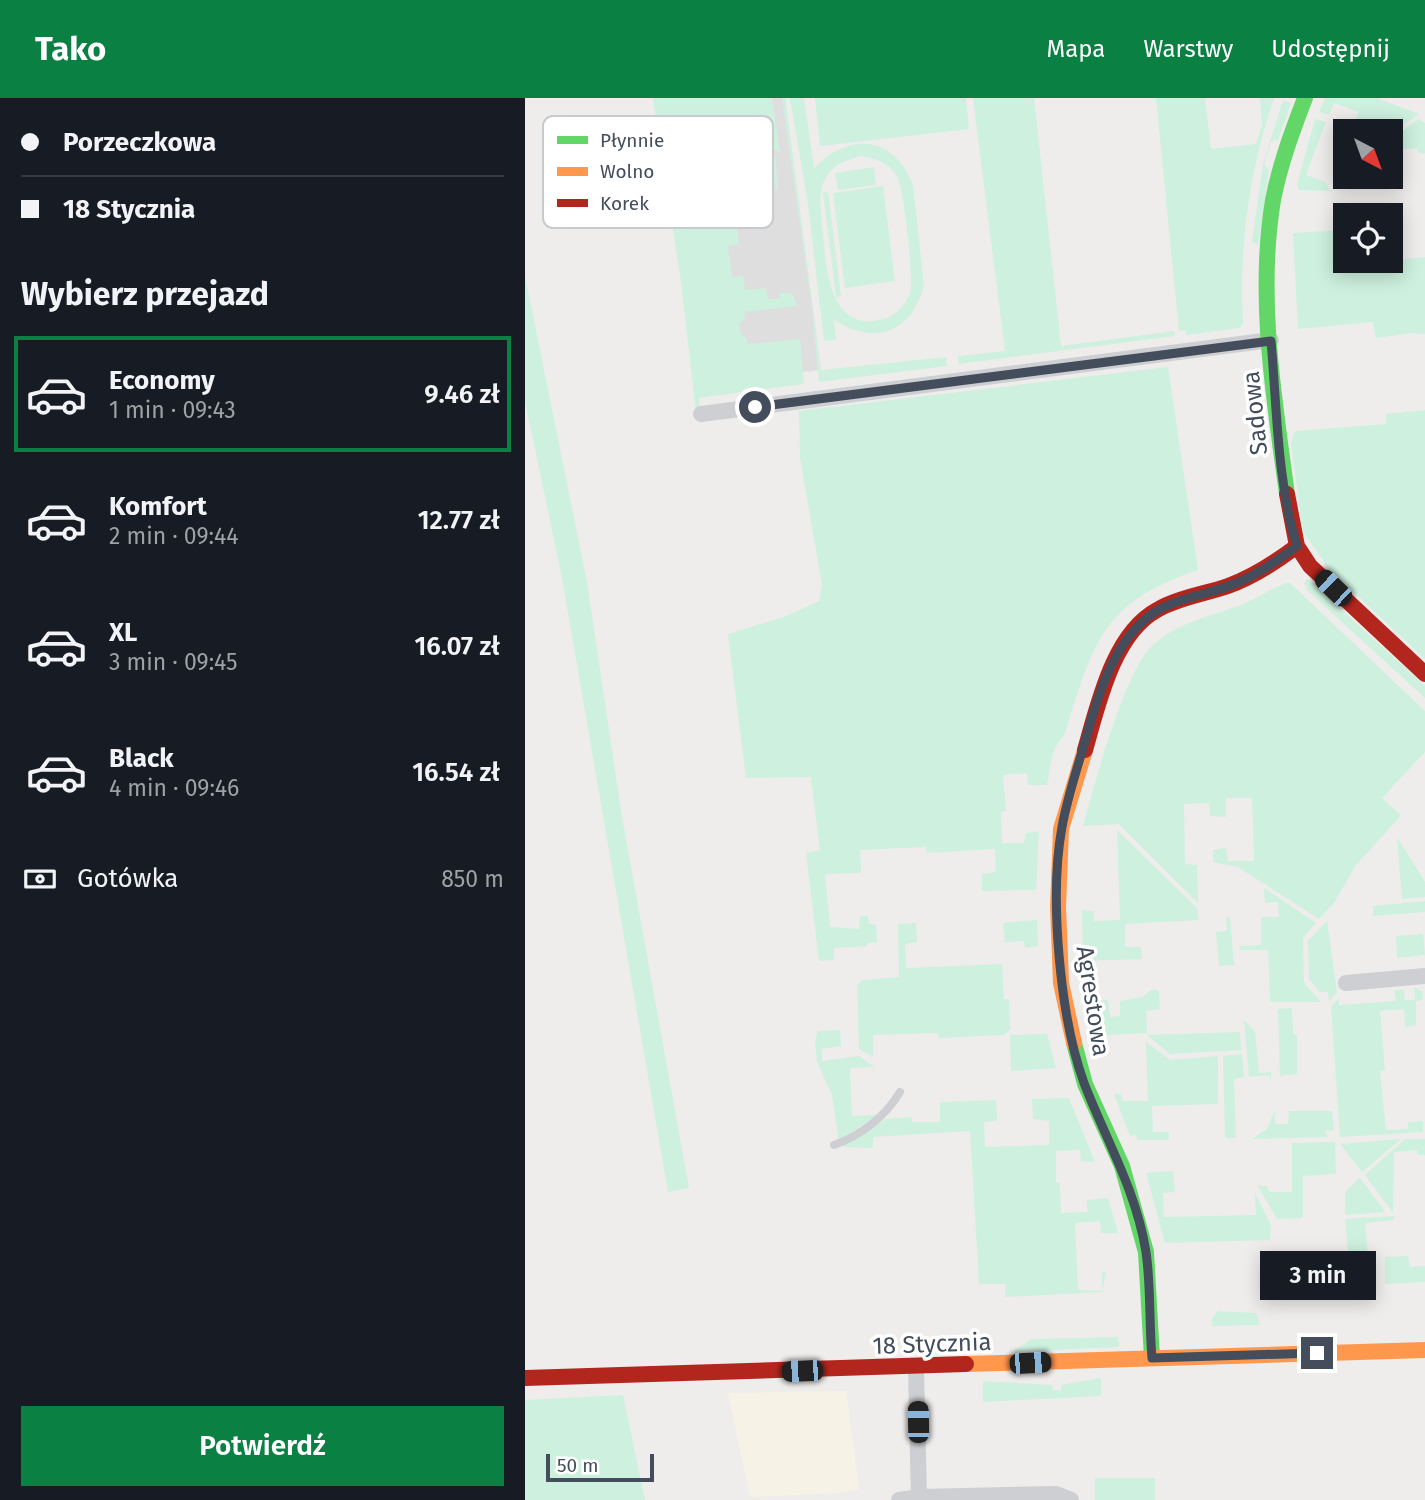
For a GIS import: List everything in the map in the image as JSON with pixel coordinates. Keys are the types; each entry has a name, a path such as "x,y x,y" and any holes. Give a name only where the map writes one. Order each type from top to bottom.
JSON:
{"street":[{"name":"Sadowa","path":"1304,98 1286,143 1271,214 1266,288 1281,450 1291,524 1297,546 1317,573 1425,674"},
{"path":"701,414 1271,341"},
{"name":"Agrestowa","path":"1152,1358 1146,1252 1122,1166 1085,1084 1068,1022 1061,983 1058,907 1061,829 1087,734 1107,677 1131,633 1156,610 1240,581 1273,564 1297,546"},
{"path":"1346,983 1425,976"},
{"name":"18 Stycznia","path":"525,1378 916,1368 1425,1350"},
{"path":"916,1368 919,1498"},
{"path":"899,1500 1056,1494 1071,1500"}],"lane":[{"path":"834,1145 879,1119 900,1092"}],"shaded area":[{"path":"701,98 785,98 821,370 739,379 719,228 773,228 773,116 703,116"},
{"path":"846,1391 859,1489 838,1493 750,1497 728,1393"}],"green space":[{"path":"653,98 772,98 780,152 773,150 773,116 656,116"},
{"path":"782,98 785,98 821,370 946,357 947,366 819,382 812,308"},
{"path":"790,98 804,98 814,168 842,148 869,144 883,148 905,168 913,185 924,286 918,302 901,324 877,333 849,328 834,320 836,340 824,341 808,204","holes":["861,156 886,164 897,176 905,215 911,284 908,298 894,314 884,319 863,321 850,316 834,294 826,264 820,203 822,187 832,169"]},
{"path":"815,98 966,98 969,129 820,146"},
{"path":"973,98 1034,98 1061,346 1174,331 1175,336 959,364 958,356 1005,351"},
{"path":"1156,98 1205,98 1211,149 1256,144 1262,125 1260,98 1274,98 1252,181 1244,237 1243,323 1240,328 1186,335 1185,330 1179,331"},
{"path":"1325,98 1377,98 1419,114 1403,125 1403,119 1356,119 1359,112 1334,103 1329,115 1319,112"},
{"path":"1283,100 1291,103 1278,140 1271,141 1264,164 1269,170 1258,245 1252,242 1263,164"},
{"path":"1315,119 1326,122 1306,175 1325,182 1330,191 1299,190 1297,185"},
{"path":"1418,119 1425,123 1425,153 1418,153 1417,148 1403,149 1403,130"},
{"path":"773,156 778,189 776,190 773,167"},
{"path":"874,167 876,185 838,190 835,173"},
{"path":"883,186 895,281 845,288 833,193"},
{"path":"823,192 828,192 841,296 836,297"},
{"path":"673,228 737,228 739,244 728,246 732,277 743,276 745,290 766,288 768,299 780,298 780,293 792,293 797,306 745,312 744,320 739,323 741,334 748,344 800,339 804,384 699,398 700,420 697,421"},
{"path":"1333,231 1333,273 1403,273 1403,259 1425,257 1425,334 1411,333 1376,338 1373,322 1298,329 1293,233"},
{"path":"525,276 587,582 622,817 689,1188 668,1192 562,578 525,401"},
{"path":"1168,367 1198,570 1139,597 1120,613 1105,632 1083,677 1064,736 1054,752 1047,785 1028,785 1027,773 1003,775 1006,811 1001,811 1002,843 1024,843 1026,833 1039,831 1036,890 982,891 982,874 996,872 995,849 927,853 926,847 860,850 861,873 825,874 830,927 859,929 860,916 868,916 869,924 876,925 877,942 867,943 867,946 834,948 834,960 819,961 806,853 820,850 811,777 746,778 728,634 784,617 819,601 822,585 800,458 799,411"},
{"path":"1425,410 1425,659 1330,570 1303,532 1291,443 1295,431 1386,424 1386,414"},
{"path":"1307,578 1425,686 1425,698 1307,590 1304,583"},
{"path":"1289,582 1425,711 1425,752 1382,798 1400,814 1399,818 1356,865 1334,903 1319,919 1238,867 1213,862 1213,850 1226,848 1228,861 1254,861 1252,798 1226,798 1226,817 1210,816 1209,803 1184,804 1185,864 1197,865 1198,903 1119,824 1083,826 1121,703 1142,658 1153,645 1172,631 1242,604"},
{"path":"1117,830 1197,908 1199,920 1125,924 1125,947 1141,947 1142,959 1083,961 1082,910 1094,911 1094,921 1120,920"},
{"path":"1397,837 1425,882 1425,897 1402,899"},
{"path":"1264,888 1316,923 1303,938 1304,983 1321,1002 1270,1002 1268,950 1240,950 1239,946 1261,945 1261,917 1279,917 1278,902 1265,903"},
{"path":"1425,901 1425,912 1373,916 1373,906"},
{"path":"1226,917 1230,918 1234,965 1219,966 1216,932 1227,931"},
{"path":"1037,920 1038,946 1025,948 1024,941 1005,942 1003,923"},
{"path":"1327,921 1337,993 1329,1001 1328,992 1320,992 1309,979 1308,941"},
{"path":"916,923 917,942 905,944 906,968 1002,964 1004,999 1009,999 1010,1030 1004,1035 939,1038 938,1033 873,1035 873,1057 859,1049 857,985 863,980 899,977 898,924"},
{"path":"1423,934 1425,955 1397,958 1396,936"},
{"path":"1414,987 1423,992 1423,999 1416,1002 1416,1025 1405,1027 1404,1009 1380,1011 1385,1070 1380,1071 1386,1130 1408,1129 1408,1122 1423,1121 1423,1132 1340,1137 1331,1007 1339,998 1339,1005 1396,1001 1394,990 1404,990 1405,1000 1415,1000"},
{"path":"1151,990 1159,990 1160,1009 1146,1011 1147,1033 1093,1036 1089,1001 1108,1000 1110,1017 1120,1016 1120,1001 1143,997"},
{"path":"1292,1008 1293,1034 1297,1035 1297,1074 1280,1076 1278,1009"},
{"path":"1244,1020 1255,1032 1259,1073 1271,1072 1271,1081 1269,1075 1249,1077"},
{"path":"840,1030 841,1046 822,1049 822,1061 859,1056 874,1067 850,1068 852,1116 877,1115 846,1136 851,1142 886,1119 912,1117 912,1122 940,1122 940,1102 996,1100 997,1121 984,1122 985,1147 1049,1145 1049,1121 1033,1119 1032,1099 1069,1098 1095,1162 1081,1161 1080,1150 1056,1151 1056,1182 1060,1183 1061,1213 1087,1212 1087,1200 1108,1198 1118,1233 1101,1233 1100,1221 1075,1223 1078,1290 1102,1291 1102,1272 1106,1272 1102,1292 1005,1297 1006,1284 979,1284 970,1131 873,1137 873,1148 844,1147 839,1141 832,1095 817,1062 815,1041 818,1031"},
{"path":"1240,1032 1241,1050 1170,1054 1147,1035"},
{"path":"1047,1034 1056,1068 1011,1071 1010,1035"},
{"path":"1146,1042 1170,1060 1218,1056 1218,1104 1152,1106 1153,1132 1169,1132 1169,1140 1138,1140 1136,1135 1130,1136 1114,1094 1121,1094 1123,1101 1148,1101"},
{"path":"1242,1054 1244,1077 1234,1079 1236,1138 1225,1138 1223,1056"},
{"path":"1275,1110 1275,1124 1288,1124 1289,1111 1332,1111 1334,1130 1325,1131 1328,1137 1252,1139 1267,1129"},
{"path":"1401,1139 1362,1172 1340,1144"},
{"path":"1405,1139 1425,1139 1425,1155 1418,1155 1417,1150 1394,1152 1393,1213 1365,1175"},
{"path":"1335,1142 1336,1174 1303,1176 1303,1218 1277,1219 1258,1186 1267,1186 1269,1192 1292,1192 1292,1143"},
{"path":"1173,1171 1175,1192 1163,1193 1164,1217 1256,1215 1255,1193 1271,1225 1270,1240 1165,1243 1146,1173"},
{"path":"1360,1178 1385,1212 1345,1215 1345,1192"},
{"path":"1394,1216 1394,1220 1365,1223 1368,1258 1349,1260 1345,1219"},
{"path":"1408,1256 1410,1267 1425,1266 1425,1282 1385,1284 1385,1257"},
{"path":"1218,1311 1256,1313 1260,1325 1212,1326 1212,1319"},
{"path":"1118,1337 1119,1347 1013,1352 1031,1339"},
{"path":"1101,1378 1101,1396 983,1402 983,1381 1052,1385 1053,1390 1061,1391 1061,1385"},
{"path":"623,1395 645,1500 525,1500 525,1400"},
{"path":"1095,1478 1155,1478 1155,1500 1095,1500"}],"traffic: fast":[{"path":"1287,494 1269,347 1268,237 1276,187 1305,98"},
{"path":"1074,1043 1085,1084 1122,1166 1146,1252 1152,1358"}],"traffic: slow":[{"path":"1074,1043 1061,983 1058,907 1061,829 1085,750"},
{"path":"966,1364 1425,1350"}],"traffic: jam":[{"path":"1287,494 1297,546 1310,566 1425,674"},
{"path":"1085,750 1109,672 1118,653 1142,621 1173,602 1246,578 1297,546"},
{"path":"525,1378 966,1364"}],"route":[{"path":"755,407 1271,341 1281,450 1291,524 1297,546 1273,564 1231,585 1156,610 1131,633 1118,653 1087,734 1061,829 1058,907 1061,983 1073,1044 1085,1084 1122,1166 1146,1252 1152,1358 1317,1353"}]}
